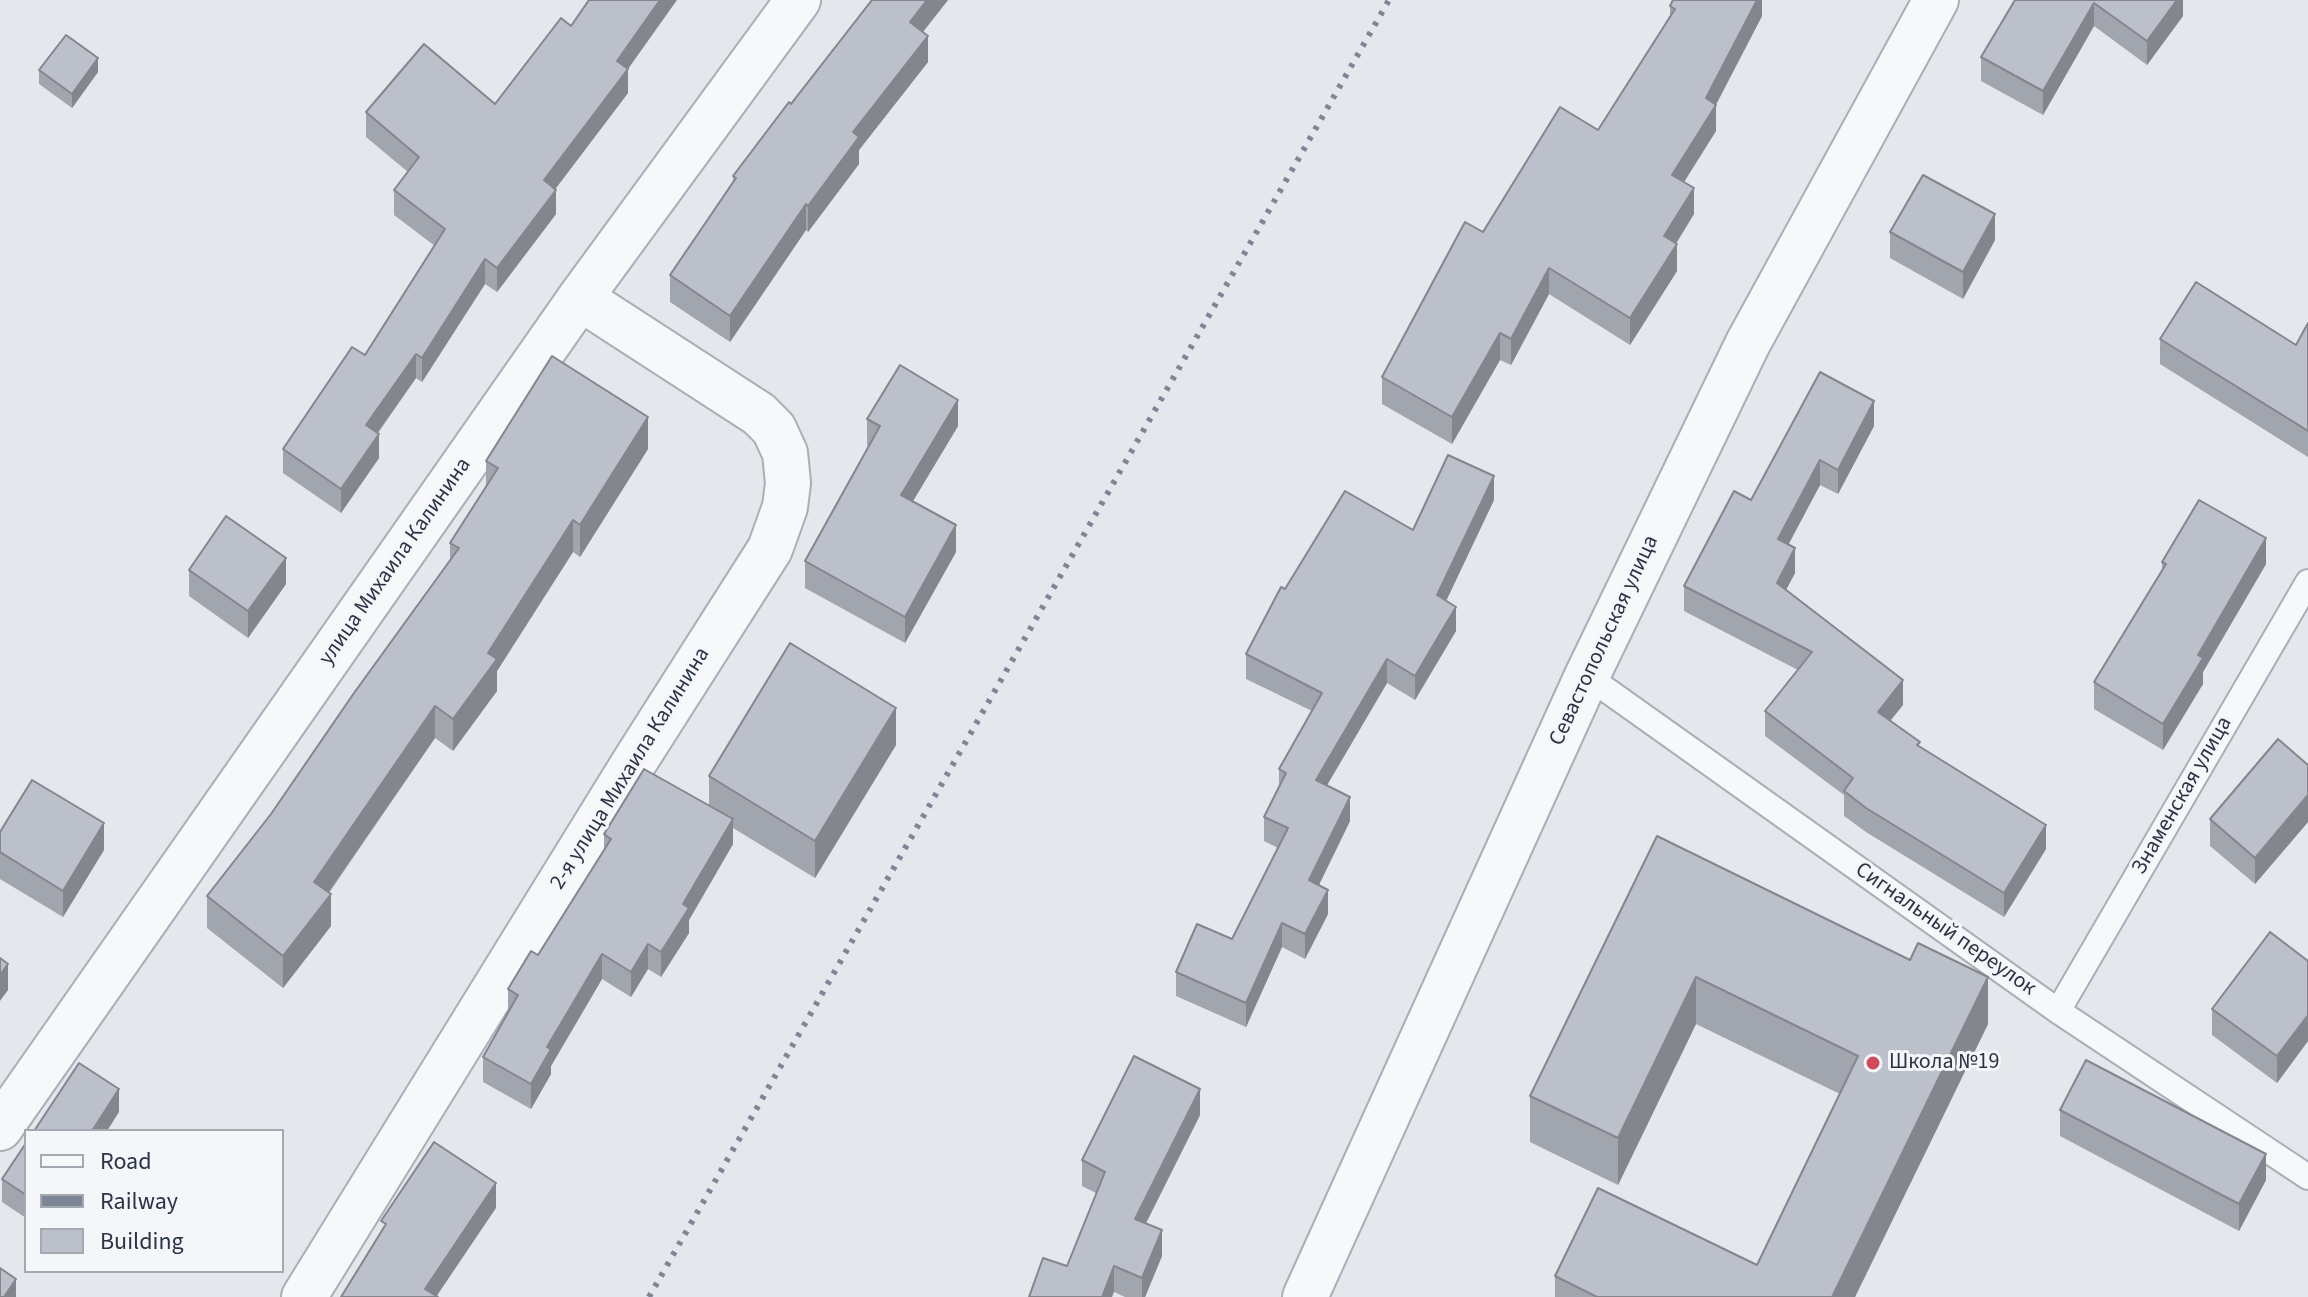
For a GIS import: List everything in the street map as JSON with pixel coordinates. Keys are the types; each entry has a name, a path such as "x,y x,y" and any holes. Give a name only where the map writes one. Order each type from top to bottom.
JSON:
{"street":[{"name":"улица Михаила Калинина","path":"0,1128 580,298 798,0"},
{"name":"Севастопольская улица","path":"1305,1297 1587,676 1748,343 1936,0"},
{"name":"2-я улица Михаила Калинина","path":"304,1297 635,761 770,549 785,507 788,483 785,453 774,429 759,414 580,298"}],"lane":[{"name":"Знаменская улица","path":"2058,1011 2308,582"},
{"name":"Сигнальный переулок","path":"1587,676 2058,1011 2308,1177"}],"building":[{"path":"589,0 660,0 617,61 628,69 544,180 556,190 497,268 485,259 422,358 416,354 366,425 379,434 341,489 283,449 352,347 365,355 445,229 394,190 419,157 366,112 424,44 495,104 561,18 571,26"},
{"path":"872,0 927,0 910,22 928,36 853,132 859,137 808,206 806,204 730,316 670,275 736,178 733,176"},
{"path":"1673,0 1757,0 1706,98 1716,105 1672,175 1694,188 1664,236 1677,244 1630,318 1549,268 1511,339 1500,333 1452,417 1382,377 1465,222 1483,232 1560,107 1598,130 1675,9 1670,6"},
{"path":"2015,0 2177,0 2147,41 2094,3 2043,91 1981,57"},
{"path":"66,35 98,58 72,94 39,70"},
{"path":"1923,175 1995,214 1963,272 1890,232"},
{"path":"2196,282 2296,345 2308,323 2308,431 2160,339"},
{"path":"552,356 648,417 580,525 573,520 488,653 497,659 453,719 435,706 314,882 331,894 283,956 207,896 271,814 459,548 450,543 498,468 486,461"},
{"path":"900,365 958,400 901,495 956,525 905,617 805,561 880,426 867,419"},
{"path":"1820,372 1874,401 1838,470 1820,460 1778,539 1795,548 1777,583 1903,680 1878,712 1920,742 1917,745 2046,825 2004,893 1866,808 1844,791 1853,778 1765,711 1812,652 1684,586 1734,491 1751,500"},
{"path":"1448,455 1494,476 1437,595 1456,607 1415,676 1387,659 1316,780 1350,797 1309,880 1328,890 1305,934 1282,923 1246,1003 1176,972 1197,924 1232,939 1288,828 1264,817 1286,773 1279,769 1322,693 1246,654 1281,587 1285,589 1345,491 1413,530"},
{"path":"2199,500 2266,538 2198,655 2203,658 2163,724 2094,682 2166,564 2162,562"},
{"path":"226,516 286,558 248,611 189,570"},
{"path":"790,643 896,708 815,841 709,776"},
{"path":"2278,739 2308,765 2308,795 2255,858 2210,819"},
{"path":"644,769 733,819 683,904 689,908 661,952 648,944 631,972 602,954 547,1047 551,1049 531,1084 483,1057 518,995 508,989 531,951 538,955 611,839 604,834"},
{"path":"32,780 104,823 63,891 0,852 0,832"},
{"path":"1657,836 1910,960 1918,943 1988,977 1832,1297 1597,1297 1555,1276 1598,1188 1757,1265 1858,1056 1696,977 1618,1138 1530,1096"},
{"path":"2270,932 2308,961 2308,1015 2277,1056 2212,1009"},
{"path":"0,958 8,964 0,975"},
{"path":"1134,1056 1200,1089 1135,1219 1162,1230 1142,1278 1114,1266 1102,1297 1029,1297 1043,1258 1067,1266 1105,1172 1082,1160"},
{"path":"2086,1060 2266,1154 2239,1204 2060,1110"},
{"path":"79,1063 119,1089 93,1129 35,1129"},
{"path":"434,1142 496,1183 425,1289 438,1297 341,1297 386,1224 381,1221"},
{"path":"24,1146 24,1194 2,1179"},
{"path":"0,1268 16,1279 4,1297 0,1297"}],"railway":[{"path":"649,1297 1389,0"}],"place":[{"name":"Школа №19","path":"1873,1063"}]}
